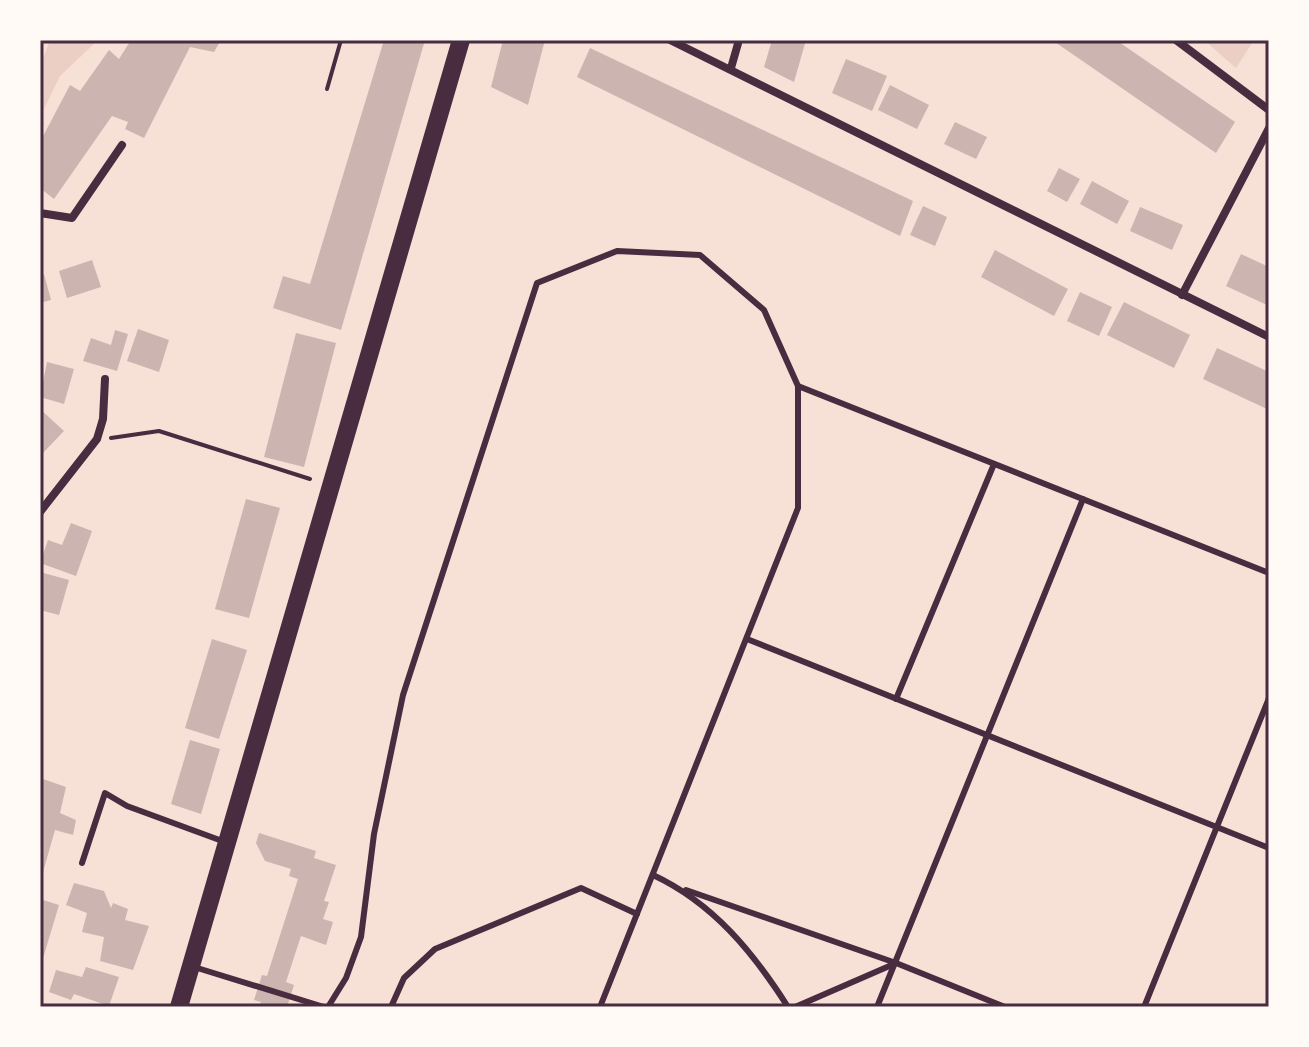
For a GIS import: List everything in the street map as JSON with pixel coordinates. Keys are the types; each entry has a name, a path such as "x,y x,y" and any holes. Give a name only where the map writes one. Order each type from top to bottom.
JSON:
{"main road":[{"path":"179,1007 461,40"}],"street":[{"path":"670,40 1269,337"},
{"path":"731,68 739,40"},
{"path":"1176,40 1269,110"},
{"path":"1182,295 1269,128"},
{"path":"40,213 72,218 122,145"},
{"path":"40,512 97,439 103,419 105,379"}],"lane":[{"path":"190,965 326,1007 346,978 361,937 374,834 403,695 537,283 617,251 700,255 764,310 798,386 798,508 600,1007"},
{"path":"798,386 1269,573"},
{"path":"896,699 994,464"},
{"path":"877,1007 1083,499"},
{"path":"747,639 1269,848"},
{"path":"1144,1007 1219,828 1269,698"},
{"path":"82,863 105,793 127,806 226,842"},
{"path":"653,875 686,890 896,963 1005,1007"},
{"path":"391,1007 404,978 435,949 581,888 637,914"},
{"path":"686,890 759,960 788,1007"},
{"path":"795,1007 896,963"}],"path":[{"path":"327,89 341,40"},
{"path":"97,439 159,431 310,479"}],"shaded area":[{"path":"50,40 98,40 60,76 40,117 40,67"},
{"path":"1204,40 1254,40 1236,68"}],"building":[{"path":"131,40 221,40 214,52 190,47 144,138 125,129 128,122 112,116 54,199 40,188 40,142 70,85 80,91 109,50 119,59"},
{"path":"384,40 425,40 341,330 273,308 283,276 310,284"},
{"path":"503,40 545,40 528,105 491,87"},
{"path":"772,40 806,40 794,82 764,67"},
{"path":"1052,40 1116,40 1235,122 1216,153"},
{"path":"590,48 913,201 900,236 577,77"},
{"path":"846,59 887,76 872,111 832,93"},
{"path":"890,85 929,105 917,129 878,110"},
{"path":"955,122 987,137 976,159 944,144"},
{"path":"1059,168 1080,179 1067,202 1047,191"},
{"path":"1092,181 1129,201 1117,224 1080,204"},
{"path":"923,206 947,217 935,246 910,235"},
{"path":"1140,207 1183,225 1172,250 1130,231"},
{"path":"995,250 1068,289 1054,316 981,277"},
{"path":"1241,254 1269,267 1269,306 1226,286"},
{"path":"92,260 101,287 67,298 59,271"},
{"path":"44,274 51,300 40,303 40,275"},
{"path":"1080,292 1112,307 1099,336 1067,321"},
{"path":"1124,302 1190,335 1174,368 1107,335"},
{"path":"138,329 169,340 159,372 127,361"},
{"path":"115,330 128,334 117,371 83,361 91,338 111,345"},
{"path":"296,333 336,343 304,467 264,457"},
{"path":"1217,348 1269,372 1269,410 1203,379"},
{"path":"47,362 74,369 64,404 40,397"},
{"path":"40,409 64,431 42,454 40,453"},
{"path":"246,499 280,508 249,618 215,609"},
{"path":"71,523 92,531 76,576 40,563 48,540 62,545"},
{"path":"40,572 69,580 59,615 40,610"},
{"path":"212,639 247,650 219,739 185,728"},
{"path":"190,740 220,749 201,814 171,804"},
{"path":"43,779 66,787 60,813 76,820 73,835 55,830 43,872 40,871"},
{"path":"259,833 316,851 314,858 336,865 324,901 329,902 323,919 333,922 326,945 301,936 286,982 294,985 287,1007 259,1007 261,1002 254,1000 262,975 267,976 298,879 289,876 291,869 265,861 256,843"},
{"path":"74,883 104,891 111,908 113,903 128,909 125,920 149,926 133,970 100,961 104,937 82,932 87,913 66,905"},
{"path":"40,899 59,905 41,965 40,965"},
{"path":"86,967 119,977 109,1006 74,994 71,1000 49,992 56,970 82,977"}]}
